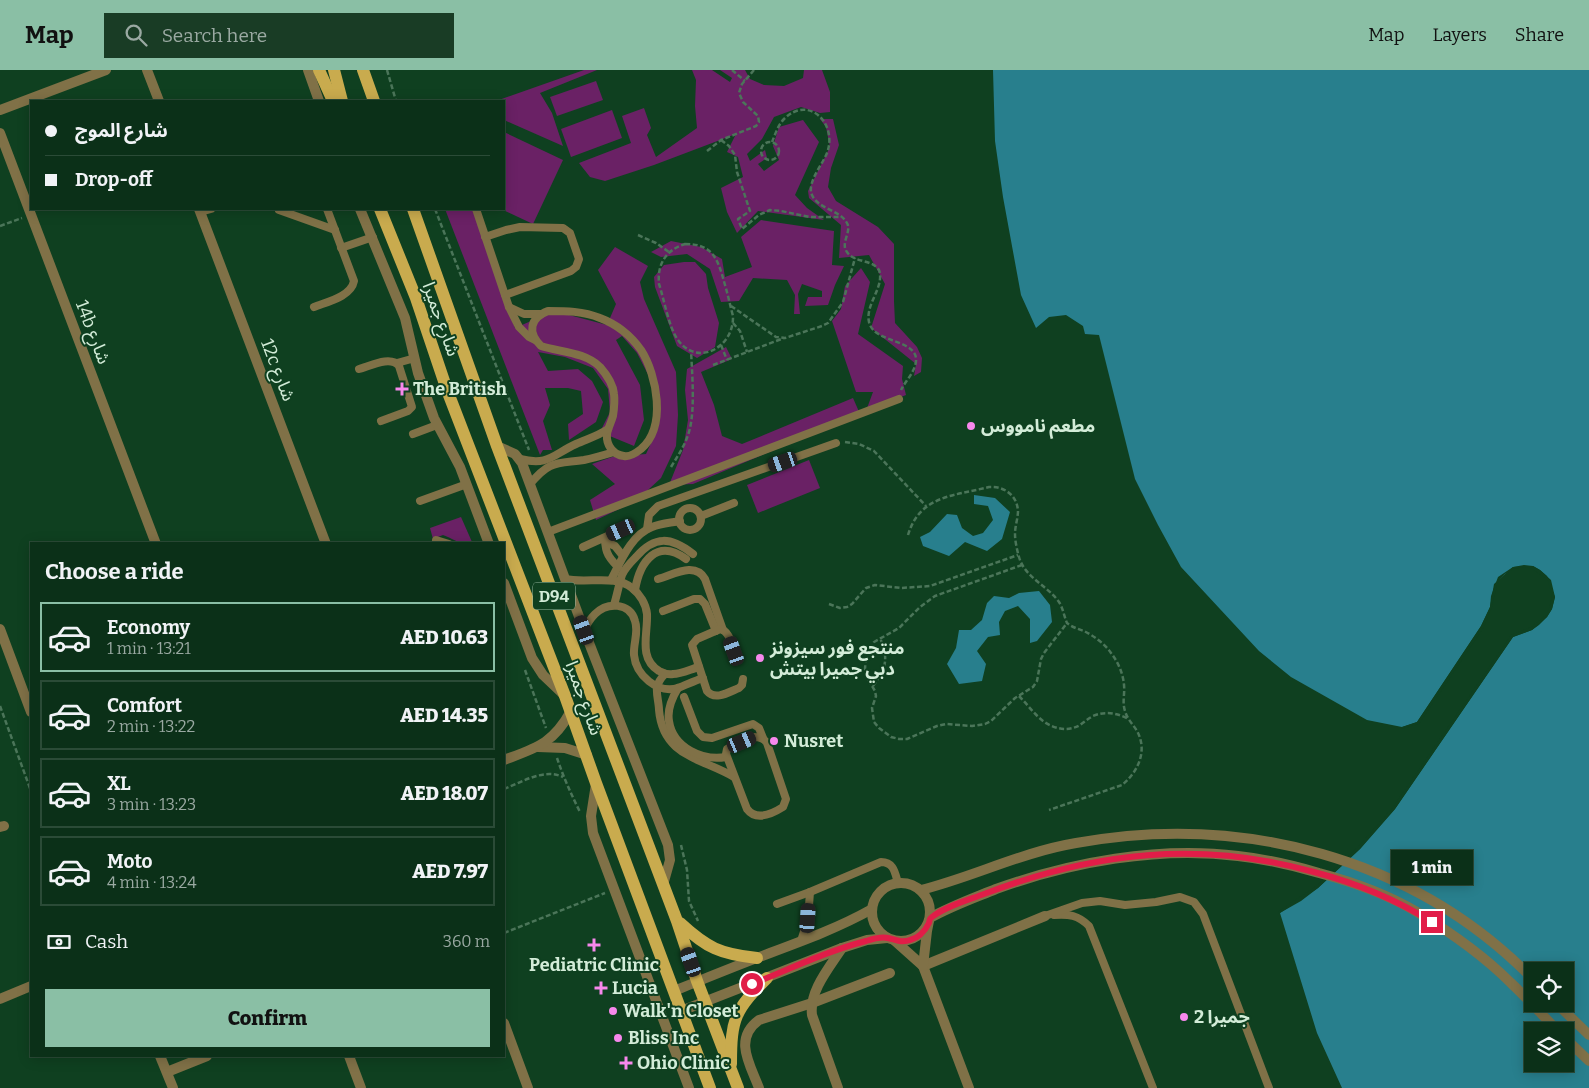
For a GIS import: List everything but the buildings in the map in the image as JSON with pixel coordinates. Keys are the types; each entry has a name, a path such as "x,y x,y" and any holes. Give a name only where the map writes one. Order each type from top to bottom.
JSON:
{"main road":[{"path":"319,70 333,100"},
{"path":"334,70 342,100"},
{"path":"364,72 374,100"},
{"name":"شارع جميرا","path":"380,210 416,298 447,390 565,696 710,1088"},
{"name":"شارع جميرا","path":"413,210 497,446 677,921 697,981 738,1088"},
{"path":"677,921 703,943 715,949 734,955 757,958"},
{"path":"731,1071 733,1025 738,1012 766,978"}],"street":[{"path":"0,110 106,70"},
{"path":"147,70 159,100"},
{"path":"308,70 319,100"},
{"name":"14b شارع","path":"0,133 155,542"},
{"name":"12c شارع","path":"200,210 325,542"},
{"path":"360,210 405,318 418,373 437,425 455,455 488,542"},
{"path":"497,446 515,454 520,459 668,845 670,860 663,885"},
{"path":"505,586 537,667 565,696"},
{"path":"0,629 30,709"},
{"path":"552,743 570,711"},
{"path":"505,760 552,743 587,755"},
{"path":"596,783 592,825 593,834 689,1088"},
{"path":"921,890 1049,849 1084,841 1144,834 1187,832 1230,835 1301,848 1352,863 1387,877 1421,894 1453,914 1484,936 1524,971"},
{"path":"681,1011 867,940 891,939 903,942 912,940 919,936 930,920 953,906 1038,875 1093,862 1128,857 1198,853 1274,861 1344,880 1381,894 1449,932 1510,981 1549,1022"},
{"path":"923,966 880,932 875,925 872,917 875,899 889,886 898,883 914,886 921,890 927,898 930,908 930,920 923,966 969,1088"},
{"path":"674,991 801,941 872,909"},
{"path":"923,966 1045,916"},
{"path":"838,1088 812,1016 812,1003 821,981 842,948"},
{"path":"758,1088 744,1045 747,1031 752,1026 759,1020 812,1003 890,973"},
{"path":"0,1000 30,986"},
{"path":"1566,1012 1589,1035"},
{"path":"505,1026 528,1088"},
{"path":"1574,1047 1589,1061"},
{"path":"160,1057 173,1088"},
{"path":"166,1072 204,1057"},
{"path":"349,1057 361,1088"}],"lane":[{"path":"279,210 335,230"},
{"path":"314,307 346,294 352,288 354,281 327,210"},
{"path":"476,210 509,308 519,327 529,337 536,340"},
{"path":"485,237 520,227 563,228 570,233 580,259 572,270 505,295"},
{"path":"342,248 373,237"},
{"path":"509,308 524,314 541,314"},
{"path":"548,311 577,312 600,318 622,330 641,351 654,380 656,422 648,441 639,451 629,456 623,456 614,452 608,442 608,429 614,409 614,391 608,378 599,366 587,358 541,346 532,333 532,326 541,314 548,311"},
{"path":"359,369 390,360 397,363 415,358"},
{"path":"397,363 412,407"},
{"path":"548,532 899,399"},
{"path":"381,421 428,401"},
{"path":"414,434 437,425"},
{"path":"530,484 538,475 561,458 572,446 608,429"},
{"path":"646,529 649,515 658,506 836,443"},
{"path":"520,459 533,462 561,458 586,460 614,452"},
{"path":"420,501 466,484"},
{"path":"701,516 734,503"},
{"path":"694,509 701,516 700,524 693,530 684,529 680,522 680,517 685,510 694,509"},
{"path":"611,580 623,556 638,536 646,529 661,524 680,522"},
{"path":"583,547 605,540 621,530"},
{"path":"436,540 442,542"},
{"path":"605,540 615,546 623,556"},
{"path":"605,540 608,555 618,567"},
{"path":"614,605 621,577 640,552 650,544 664,540 671,541 677,543 690,556 671,550 659,551 654,554 641,568 635,590"},
{"path":"658,579 692,569 700,572 705,579 719,630"},
{"path":"566,579 585,582 611,580 631,586 644,602 647,612 646,653 651,664 665,674 672,675 699,667"},
{"path":"663,611 694,599 700,599 705,604 719,630 728,634 734,651"},
{"path":"584,630 595,613 601,609 614,605 623,606 635,618 637,627 634,649 636,663 642,675 657,686 665,689 678,688 702,678"},
{"path":"719,630 697,638 693,642 692,648 707,690 714,696 739,688 744,679"},
{"path":"665,674 657,686 662,724 674,745 689,757 734,777"},
{"path":"678,688 669,712 669,721 674,735 683,746 696,753 711,757 726,757"},
{"path":"684,697 697,731 703,737 712,738 753,724 759,728 767,743 786,794 783,807 761,816 752,814 747,809 726,757 726,751 754,737 763,738"},
{"path":"777,904 881,862 887,862 892,865 898,883"},
{"path":"801,941 808,918 810,892"},
{"path":"1045,916 1082,903 1100,901 1125,905 1180,897 1194,902 1199,908 1269,1088"},
{"path":"1045,916 1074,916 1082,919 1089,926 1153,1088"}],"path":[{"path":"387,70 396,100"},
{"path":"732,70 745,81"},
{"path":"707,151 721,140 752,129 759,122 758,116 740,98 740,89 754,70"},
{"path":"772,142 778,148 778,154 775,158 767,159 763,156 761,150 764,145 772,142 778,127 784,119 791,114 807,110 813,111 822,118 828,131 828,150 812,182 810,191 814,199 846,222 848,227 844,248 846,252 855,258 877,266 881,274 868,321 875,334 906,345 916,361 899,399"},
{"path":"721,140 729,146 735,155 737,172 750,211 738,219 742,229 759,215 770,210 810,217 841,217"},
{"path":"435,210 533,462"},
{"path":"0,226 31,214"},
{"path":"638,236 656,243 669,252"},
{"path":"685,244 702,246 710,251 720,266 731,306 733,323 729,336 721,345 713,350 706,352 691,350 681,343 674,333 658,275 663,258 669,252 685,244"},
{"path":"713,365 822,326 834,316 842,302 855,258"},
{"path":"731,306 772,335 785,338"},
{"path":"733,323 740,331 747,352"},
{"path":"721,345 727,360"},
{"path":"671,467 686,440 690,428 692,415 691,350"},
{"path":"836,443 859,444 874,451 926,506"},
{"path":"908,535 911,524 918,514 934,501 989,487 998,486 1006,490 1013,497 1017,506 1018,516 1015,535 1018,556 1022,566 1036,582 1059,601 1067,623 1093,636 1118,662 1124,685 1123,703 1127,718 1140,738 1142,749 1136,769 1122,785 1049,810"},
{"path":"829,604 840,608 847,607 866,588 875,585 901,588 930,586 1018,556"},
{"path":"1022,566 935,596 920,606 899,628 880,638 870,648 865,662 867,676 876,696 872,708 874,722 884,734 899,739 914,737 946,724 972,726 985,724 996,717 1010,702 1033,687 1037,681 1044,653 1067,623"},
{"path":"873,686 885,665 885,652 880,638"},
{"path":"524,668 563,777 582,816"},
{"path":"1019,696 1043,721 1062,729 1073,728 1100,714 1114,713 1127,718"},
{"path":"0,706 30,788"},
{"path":"505,789 544,774 552,773 563,777"},
{"path":"505,933 615,889"}],"shaded area":[{"path":"584,70 597,70 540,93 552,113 563,146 505,120 505,100 499,100"},
{"path":"692,70 712,70 730,82 732,78 720,70 745,70 750,79 764,85 784,86 803,78 804,70 822,70 830,92 830,112 820,113 801,107 774,117 762,139 747,154 750,161 765,150 767,158 758,164 764,171 779,160 773,146 779,127 803,120 819,142 795,195 807,208 824,220 758,211 737,233 727,212 721,188 743,177 738,157 727,152 736,134 605,181 590,177 579,163 631,143 622,116 644,108 651,128 647,135 656,157 697,128 695,106 696,80"},
{"path":"596,81 603,100 557,116 550,97"},
{"path":"612,110 622,138 571,157 561,129"},
{"path":"820,119 833,119 839,145 831,168 828,187 836,201 878,227 894,244 895,323 917,347 922,358 921,372 914,376 916,364 871,328 885,284 869,255 839,258 841,225 809,198 808,191 830,147 826,127"},
{"path":"505,132 563,160 533,224 503,210 505,210"},
{"path":"445,210 474,210 515,328 554,311 607,325 616,304 598,270 615,247 648,266 640,282 644,299 676,372 678,415 676,446 661,478 636,501 596,520 590,500 615,484 592,464 612,457 646,454 658,428 656,390 637,353 622,336 616,340 640,385 644,420 634,446 600,432 610,412 608,389 593,368 565,357 538,352 548,371 578,369 592,381 603,402 596,422 569,440 568,424 583,414 581,391 568,388 545,388 550,405 543,421 552,450 543,450 540,455"},
{"path":"761,220 834,231 832,265 844,266 828,305 805,306 808,297 822,297 822,291 802,284 798,294 800,314 794,314 795,295 787,280 753,278 739,301 721,302 710,269 687,254 661,257 651,252 671,241 701,247 722,259 725,277 752,267 741,237"},
{"path":"695,262 706,274 708,288 719,323 715,347 697,358 677,346 655,287 654,277 664,265"},
{"path":"861,268 870,282 858,334 903,366 902,379 906,395 866,411 873,392 856,392 832,321 841,309 845,286"},
{"path":"726,347 732,359 701,372 714,405 722,436 742,444 853,398 860,414 693,484 669,485 683,450 688,420 685,390 687,369"},
{"path":"809,460 820,488 758,513 747,485"},
{"path":"461,517 472,542 459,542 443,535 433,539 430,528"}],"water":[{"path":"993,70 1589,70 1589,1088 1342,1088 1317,1033 1280,913 1318,888 1360,849 1395,809 1513,637 1532,630 1547,617 1552,609 1555,597 1547,576 1533,566 1513,567 1494,584 1490,607 1481,626 1417,722 1402,727 1367,720 1291,677 1259,651 1181,567 1135,479 1099,335 1085,334 1083,326 1066,315 1049,317 1036,328 1021,295 995,141"},
{"path":"974,495 995,498 1010,512 1002,539 987,551 965,542 949,556 923,546 920,537 930,532 947,514 957,515 962,528 973,536 983,533 993,520 988,506 974,504"},
{"path":"1039,591 1050,605 1052,622 1037,641 1030,643 1030,619 1018,606 1005,611 999,622 1000,635 988,637 977,651 986,664 982,681 959,684 947,664 956,648 959,630 971,630 982,620 987,603 994,596 1009,598 1019,593"}],"pier":[{"path":"1533,566 1551,580 1555,597 1552,609 1547,617 1532,630 1513,637 1395,809 1360,849 1318,888 1301,901 1278,914 1279,911 1316,886 1358,847 1393,807 1511,635 1531,627 1545,616 1552,597 1548,581 1532,569 1524,567 1513,569 1505,574 1497,585 1492,607 1484,627 1419,724 1401,729 1417,722 1481,626 1490,607 1491,596 1498,577 1513,567"}],"place":[{"name":"The British","path":"402,389"},
{"name":"مطعم نامووس","path":"971,426"},
{"name":"منتجع فور سيزونز دبي جميرا بيتش","path":"760,658"},
{"name":"Nusret","path":"774,741"},
{"name":"Pediatric Clinic","path":"594,945"},
{"name":"Lucia","path":"601,988"},
{"name":"Walk'n Closet","path":"613,1011"},
{"name":"جميرا 2","path":"1184,1017"},
{"name":"Bliss Inc","path":"618,1038"},
{"name":"Ohio Clinic","path":"626,1063"}],"route":[{"path":"752,984 867,940 877,938 887,938 903,942 912,940 925,929 930,918 942,911 1011,884 1079,865 1128,857 1198,853 1274,861 1344,880 1381,894 1432,922"}]}
